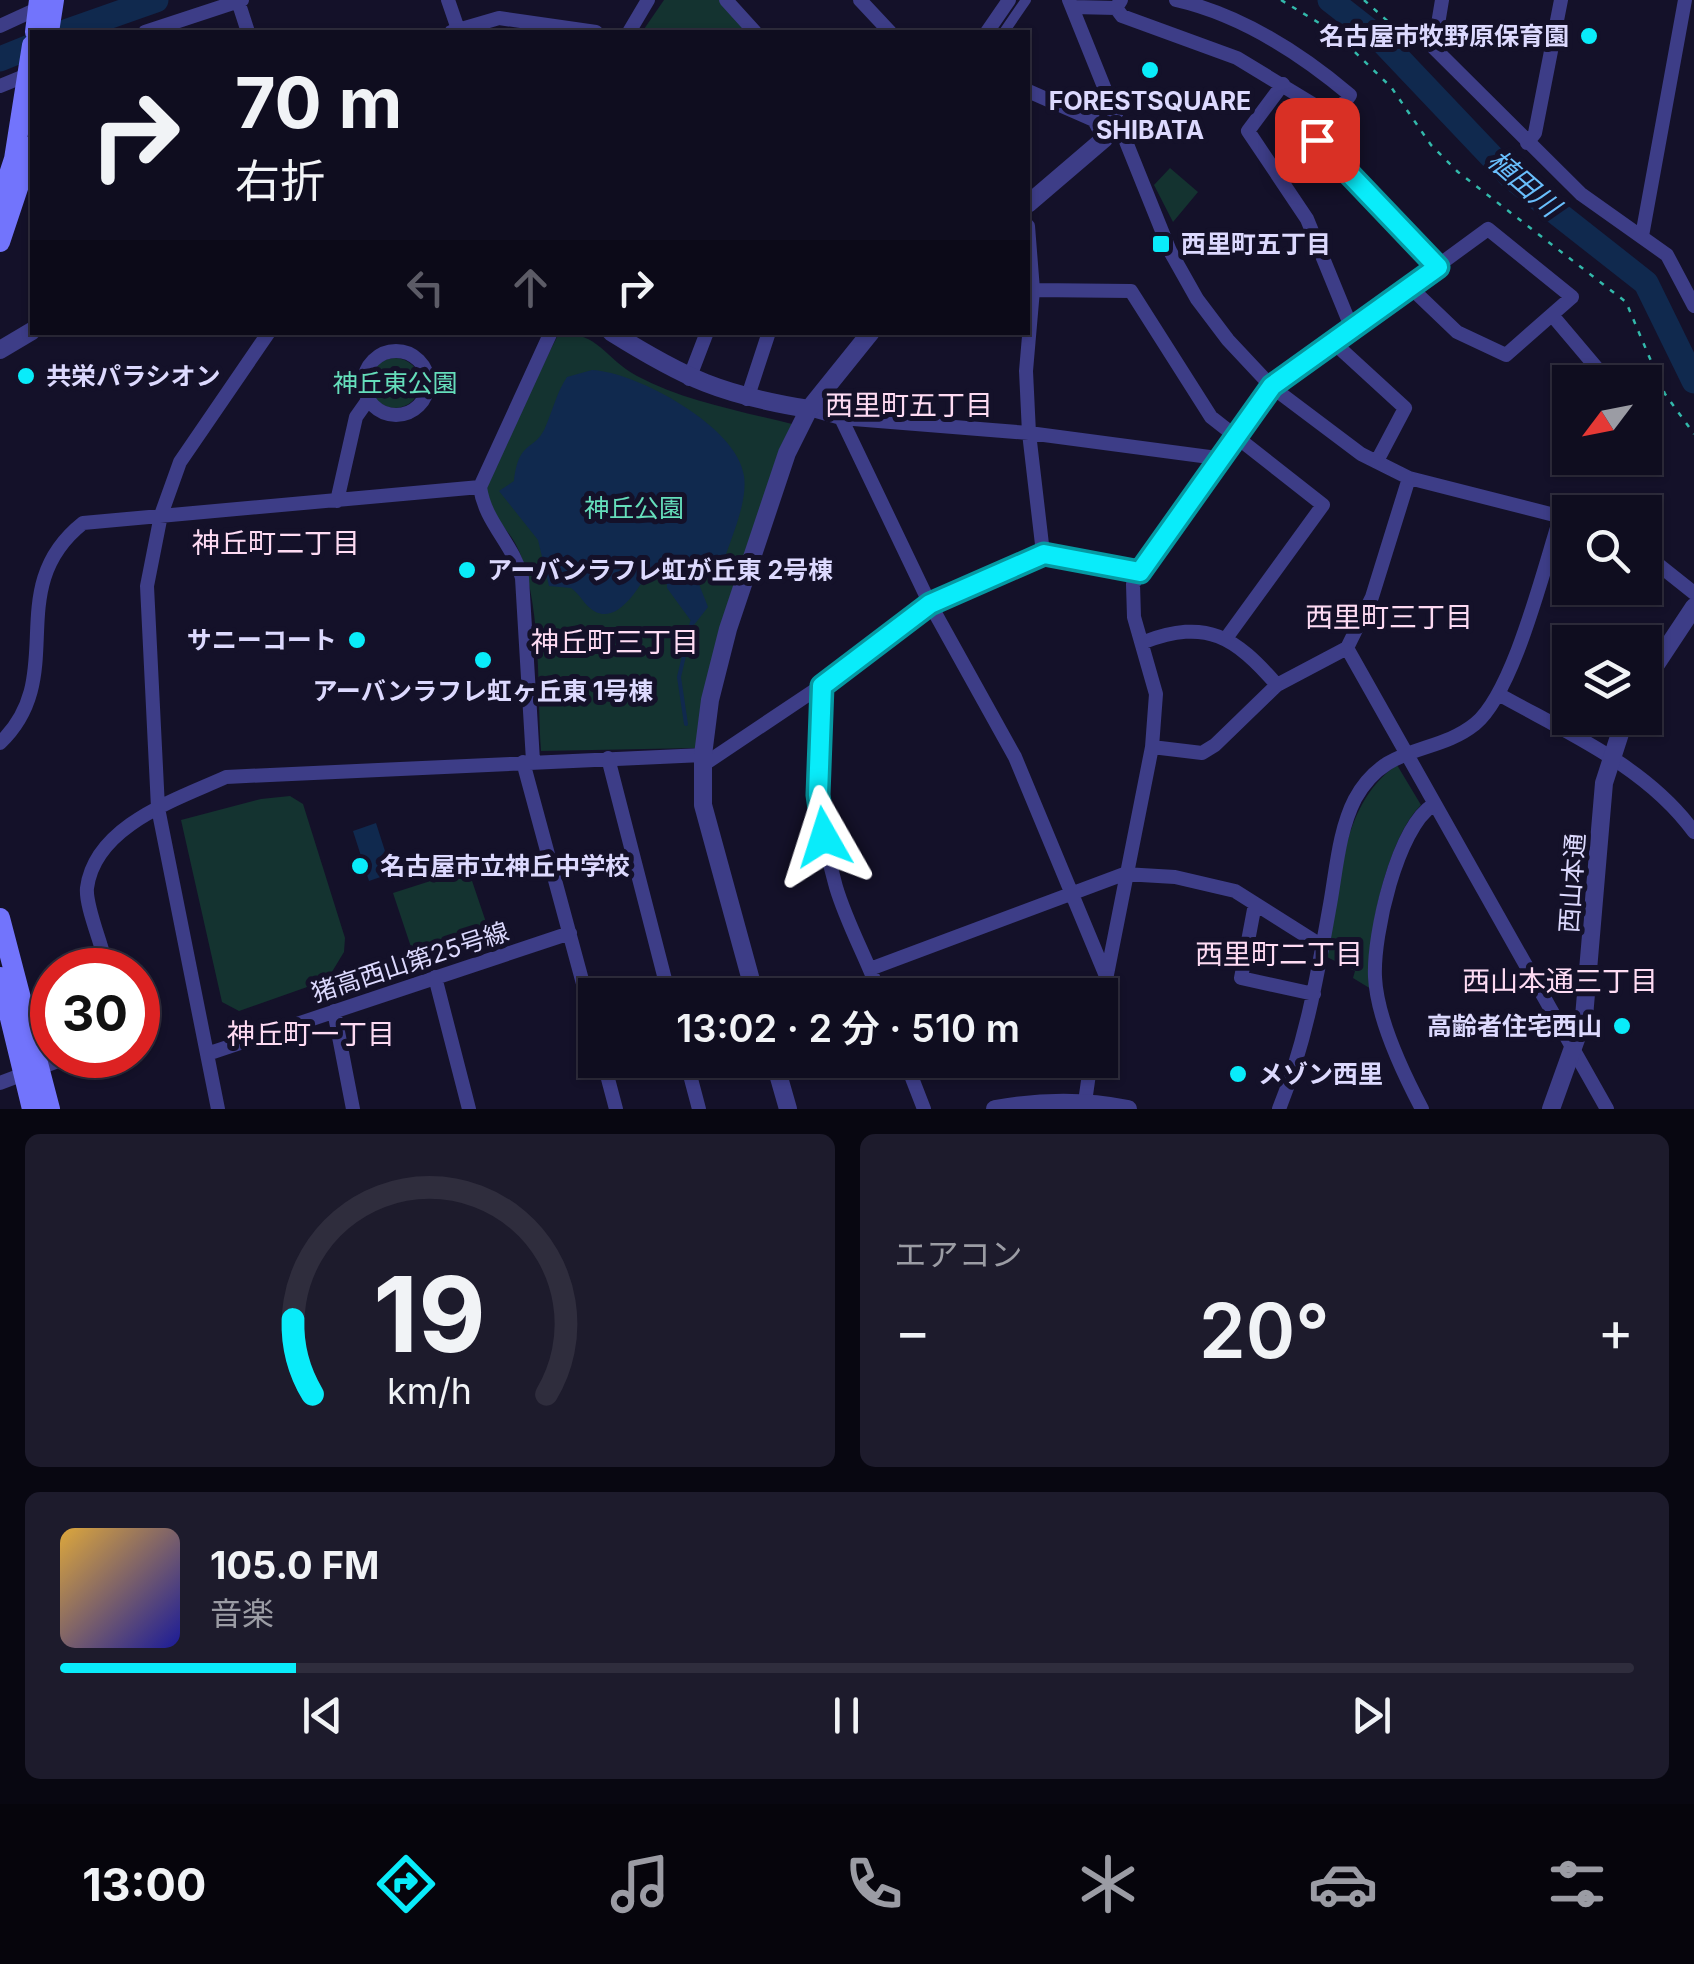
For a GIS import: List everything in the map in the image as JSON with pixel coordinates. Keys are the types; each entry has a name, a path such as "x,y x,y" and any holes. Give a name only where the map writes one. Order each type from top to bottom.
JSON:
{"main road":[{"path":"35,30 44,3"},
{"path":"44,3 49,30"},
{"path":"0,201 14,159 30,60"},
{"path":"0,242 30,163"},
{"path":"0,918 30,1055"},
{"path":"0,977 30,1062"},
{"path":"32,1109 34,1078"},
{"path":"36,1078 50,1109"}],"street":[{"path":"448,0 456,30"},
{"path":"629,30 648,0"},
{"path":"726,0 754,30"},
{"path":"860,0 888,30"},
{"path":"988,30 1008,0"},
{"path":"1005,30 1026,0"},
{"path":"1176,0 1196,4 1300,53 1350,95 1317,140 1438,267"},
{"path":"1442,0 1434,48 1580,194 1667,255 1694,306"},
{"path":"1527,143 1536,133 1561,0"},
{"path":"1642,236 1685,0"},
{"path":"150,30 240,1 247,30"},
{"path":"0,26 44,3"},
{"path":"1334,117 1237,58 1122,16 1119,4 1071,4 1170,251 1197,299 1272,386 1377,461 1409,478 1552,514"},
{"path":"462,30 499,18 582,30"},
{"path":"0,86 28,75"},
{"path":"1284,84 1248,131 1307,219 1352,329"},
{"path":"1030,92 1094,120 1104,139"},
{"path":"1030,202 1104,139 1115,120"},
{"path":"1106,976 1152,746 1156,694 1134,617 1133,584 1218,458 1272,386 1412,288 1488,228 1572,297 1506,355 1457,332 1412,288"},
{"path":"1030,252 1030,325"},
{"path":"1033,290 1131,291 1211,417 1323,505 1227,637"},
{"path":"1552,315 1594,365"},
{"path":"0,350 30,332"},
{"path":"218,1109 158,808 147,586 161,514 180,462 267,335"},
{"path":"550,335 480,487 483,509 518,561 522,578 528,761 582,978"},
{"path":"616,335 689,379 747,399 842,418 1029,432 1218,458"},
{"path":"689,379 706,335"},
{"path":"747,399 768,335"},
{"path":"750,978 703,805 710,700 728,628 787,453 809,410 869,335"},
{"path":"1029,335 1026,371 1029,432 1044,554"},
{"path":"1333,342 1406,408 1377,461"},
{"path":"390,351 409,353 424,364 429,385 426,398 414,411 396,416 380,412 368,400 364,388 366,369 377,356 390,351"},
{"path":"337,501 356,417 368,400"},
{"path":"842,418 930,604 1015,757 1068,895 1106,976"},
{"path":"1152,746 1202,753 1215,746 1277,685 1347,648 1372,597 1409,478"},
{"path":"0,743 22,718 30,698 34,586 41,564 58,540 82,523 480,487"},
{"path":"102,948 87,889 103,850 158,808 226,777 608,758 703,760 822,686 930,604 1044,554 1140,572"},
{"path":"1279,1109 1314,994 1341,844 1354,801 1364,784 1404,752 1467,730 1500,695 1552,555"},
{"path":"1662,568 1694,593"},
{"path":"1662,655 1694,607"},
{"path":"1144,642 1180,628 1227,637 1277,685"},
{"path":"1347,648 1607,1109"},
{"path":"822,686 818,795 824,837 837,890 873,978"},
{"path":"1500,695 1610,756 1664,797 1694,832"},
{"name":"西山本通","path":"1551,1109 1573,1049 1589,983 1602,809 1610,756 1618,735"},
{"path":"608,758 665,978"},
{"path":"1422,1109 1384,1016 1374,978 1400,847 1421,813 1433,806"},
{"path":"870,969 1124,874 1234,891 1322,946"},
{"path":"1255,904 1241,978 1314,994"},
{"name":"猪高西山第25号線","path":"207,1054 570,933"},
{"path":"435,977 468,1109"},
{"path":"334,1011 353,1109"},
{"path":"0,1083 30,1074"},
{"path":"608,1078 616,1109"},
{"path":"690,1078 698,1109"},
{"path":"779,1078 788,1109"},
{"path":"912,1078 924,1109"},
{"path":"1084,1106 1088,1078"},
{"path":"995,1109 1128,1109"}],"path":[{"path":"1280,0 1334,32 1391,87 1431,144 1458,172 1626,302 1664,394 1694,434"},
{"path":"1364,0 1433,61 1439,54"}],"green space":[{"path":"664,0 720,0 748,30 643,30"},
{"path":"1170,168 1198,192 1173,222 1154,185"},
{"name":"神丘公園","path":"558,335 584,337 637,376 674,392 792,424 723,626 697,748 541,751 536,627 528,579 516,545 490,505 485,480"},
{"name":"神丘東公園","path":"395,358 413,365 420,383 413,401 395,408 377,401 370,383 377,365"},
{"path":"1397,765 1421,805 1409,820 1388,866 1371,945 1371,989 1353,978 1355,971 1327,957 1344,852 1352,827 1378,782"},
{"path":"290,796 303,804 345,938 344,952 327,980 239,1011 222,1002 181,820 261,799"},
{"path":"468,869 491,937 416,962 393,893"}],"water":[{"path":"592,370 634,381 683,405 705,421 738,457 745,487 741,509 722,566 707,557 693,569 708,607 694,625 667,588 667,573 648,572 626,603 603,614 591,609 571,588 549,586 538,540 499,491 514,481 519,458 541,435 567,377"},
{"path":"376,823 392,873 369,881 353,831"}],"waterway":[{"name":"植田川","path":"71,30 156,0"},
{"name":"植田川","path":"1330,0 1380,39 1510,176 1646,283 1694,381"},
{"name":"植田川","path":"0,59 30,47"},
{"path":"686,724 679,677 692,622"}],"place":[{"name":"名古屋市牧野原保育園","path":"1589,36"},
{"name":"FORESTSQUARE SHIBATA","path":"1150,70"},
{"name":"西里町五丁目","path":"1161,244"},
{"name":"共栄パラシオン","path":"26,376"},
{"name":"アーバンラフレ虹が丘東 2号棟","path":"467,570"},
{"name":"サニーコート","path":"357,640"},
{"name":"アーバンラフレ虹ヶ丘東 1号棟","path":"483,660"},
{"name":"名古屋市立神丘中学校","path":"360,866"},
{"name":"高齢者住宅西山","path":"1622,1026"},
{"name":"メゾン西里","path":"1238,1074"}],"district":[{"name":"西里町五丁目","path":"909,405"},
{"name":"神丘町二丁目","path":"276,543"},
{"name":"西里町三丁目","path":"1389,617"},
{"name":"神丘町三丁目","path":"615,642"},
{"name":"西里町二丁目","path":"1279,954"},
{"name":"西山本通三丁目","path":"1560,981"},
{"name":"神丘町一丁目","path":"311,1034"}],"route":[{"path":"824,837 818,795 822,686 930,604 1044,554 1140,572 1272,386 1438,267 1317,140"}]}
